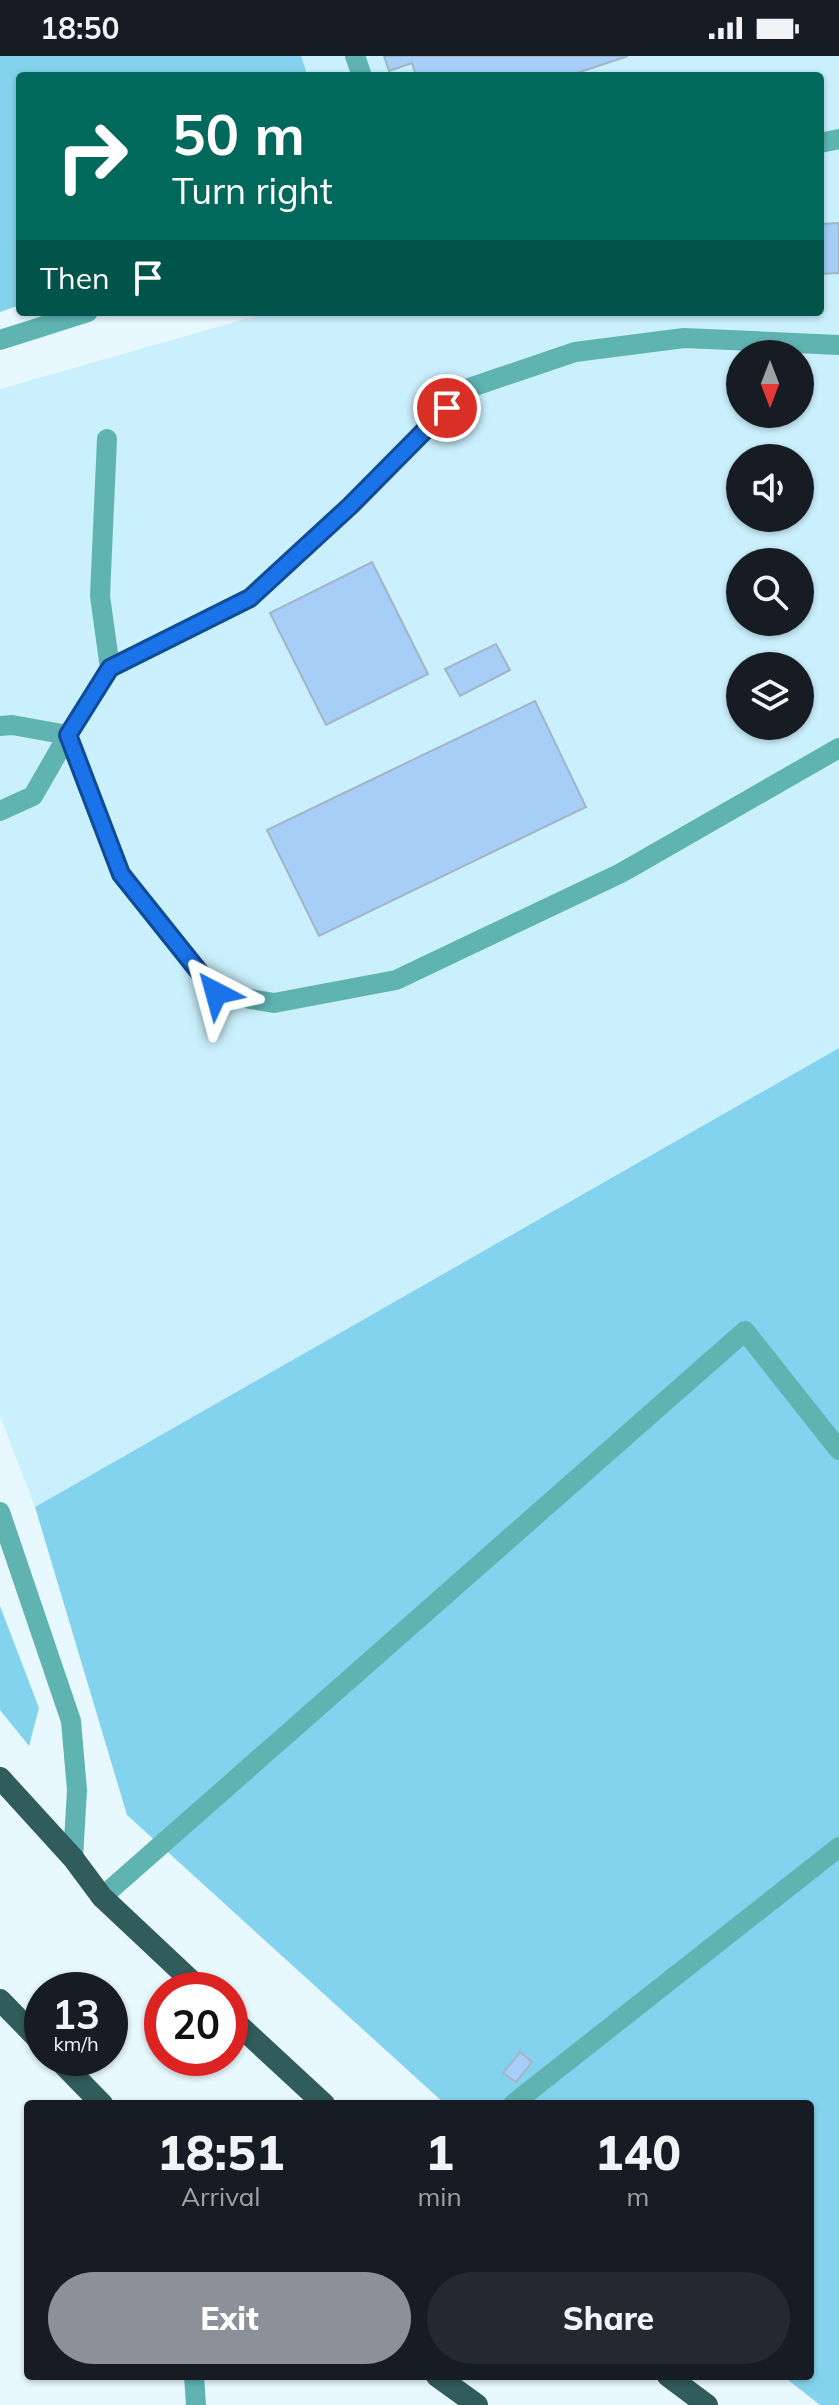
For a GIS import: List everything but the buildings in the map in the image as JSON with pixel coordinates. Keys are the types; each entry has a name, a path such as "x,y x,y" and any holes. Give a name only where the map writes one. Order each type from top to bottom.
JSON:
{"highway":[{"path":"0,1778 73,1858 102,1897 182,1972"},
{"path":"0,2000 24,2025"},
{"path":"248,2034 320,2100"},
{"path":"75,2076 98,2100"},
{"path":"443,2380 477,2405"},
{"path":"673,2380 707,2405"}],"street":[{"path":"0,340 75,316"},
{"path":"0,811 33,796 110,668 250,598 350,506 466,389 575,352 684,338 839,345"},
{"path":"107,439 100,596 110,668"},
{"path":"0,726 12,725 68,735"},
{"path":"68,735 121,874 216,993 274,1003 396,980 621,873 839,748"},
{"path":"102,1897 745,1331 839,1450"},
{"path":"0,1512 71,1721 77,1790 73,1858"},
{"path":"518,2100 839,1847"},
{"path":"194,2380 196,2405"}],"shaded area":[{"path":"0,56 301,56 307,72 16,72 16,306 0,312"},
{"path":"301,56 839,56 839,1048 35,1507 0,1416 0,389 256,316 824,316 824,72 307,72"},
{"path":"839,1048 839,2405 820,2405 788,2380 814,2380 814,2100 441,2100 127,1815 35,1507"},
{"path":"0,1606 39,1708 29,1746 0,1710"}],"route":[{"path":"216,993 121,874 68,735 110,668 250,598 350,506 447,408"}]}
